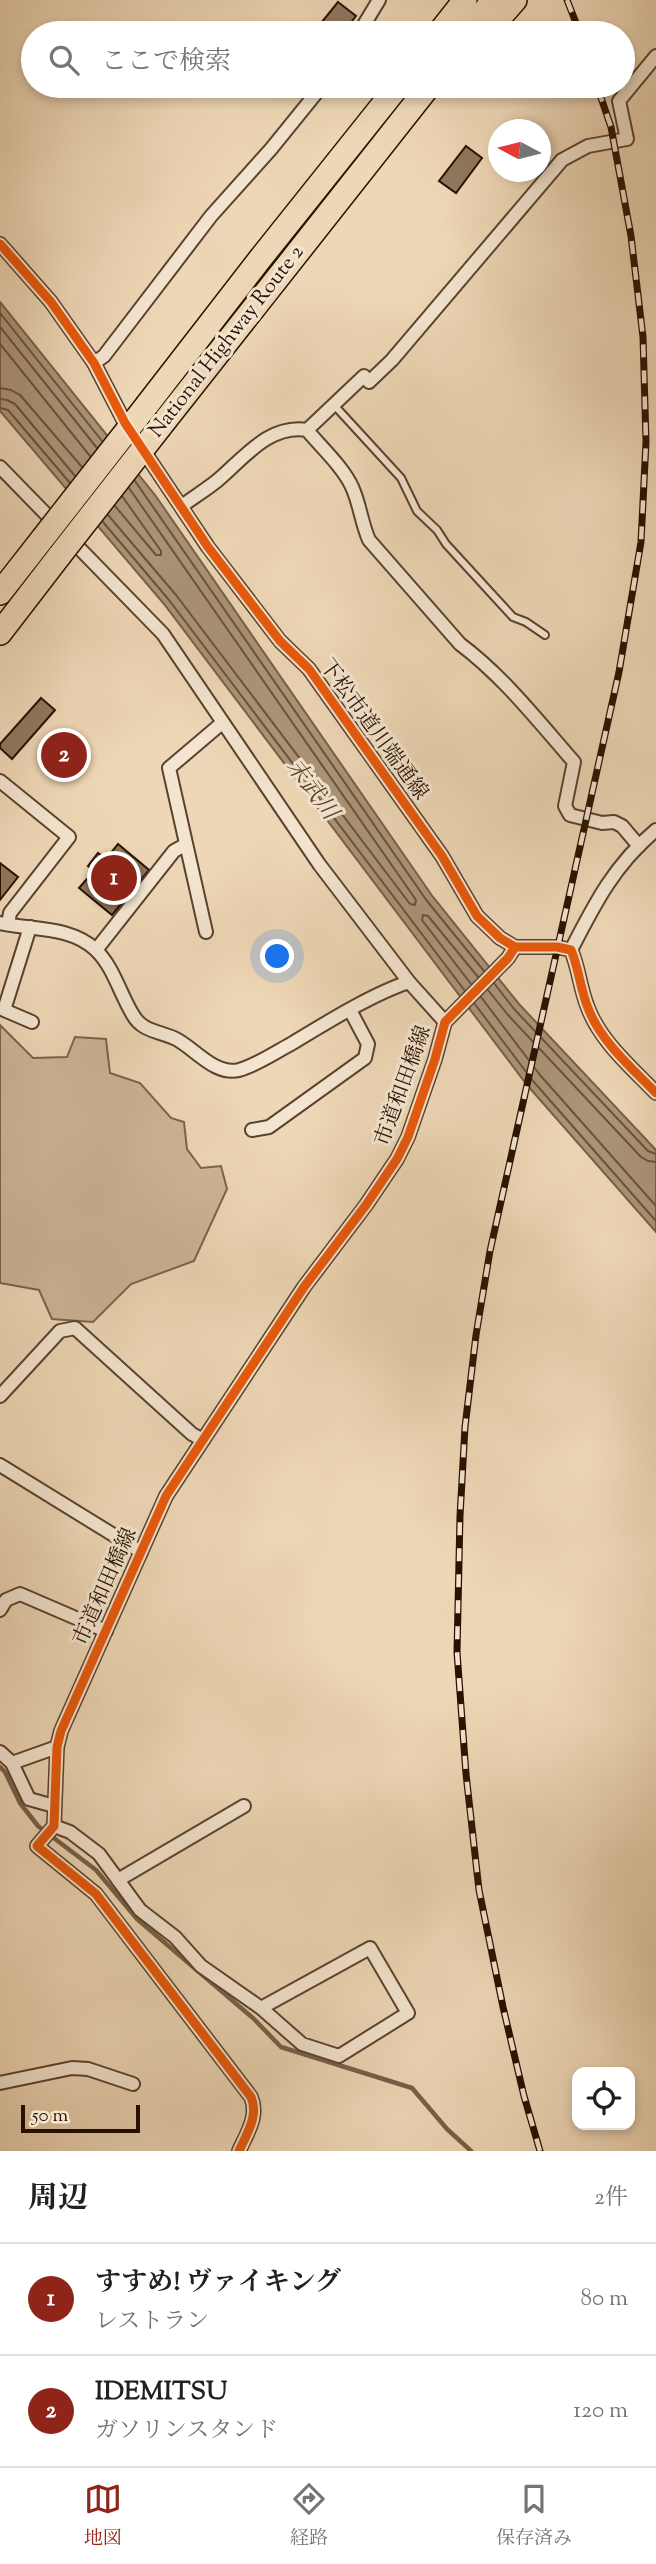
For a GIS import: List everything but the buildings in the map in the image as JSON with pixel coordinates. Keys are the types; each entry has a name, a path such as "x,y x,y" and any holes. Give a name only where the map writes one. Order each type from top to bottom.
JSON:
{"highway":[{"path":"440,21 455,0"},
{"path":"448,21 465,0"},
{"path":"477,21 493,0"},
{"path":"497,21 515,0"},
{"name":"National Highway Route 2","path":"0,593 388,98"},
{"name":"National Highway Route 2","path":"0,633 420,98"},
{"name":"National Highway Route 2","path":"405,119 425,98"}],"street":[{"path":"366,21 379,0"},
{"path":"635,81 656,55"},
{"path":"94,363 104,356 211,216 312,98"},
{"path":"182,506 212,485 259,443 285,430 307,430 364,376 369,382 392,360 562,160 588,146 627,139 619,101 621,98"},
{"name":"下松市道川端通線","path":"3,252 51,302 94,363 125,423 237,587 280,641 309,669 442,856 477,916 511,952"},
{"path":"307,430 351,483 359,505 361,523 369,540 460,644 514,694 574,762 565,806 570,815 622,825 639,846"},
{"path":"0,467 163,634 319,864 410,982 445,1022 511,952 557,947 571,950"},
{"path":"206,932 169,768 222,723"},
{"path":"0,780 69,837 4,923 54,930 73,936 96,950 142,1027 172,1037 214,1065 230,1072 257,1063 350,1010 410,982"},
{"path":"571,950 608,880 656,830"},
{"path":"96,950 174,851 185,845"},
{"path":"30,927 4,1010 32,1022"},
{"path":"571,950 576,961 579,986 589,1011 606,1040 656,1093"},
{"path":"251,1130 269,1128 365,1058 368,1044 350,1010"},
{"name":"市道和田橋線","path":"54,1827 57,1747 61,1731 166,1496 304,1287 397,1159 408,1137 426,1086 445,1022"},
{"path":"0,1396 60,1331 75,1328 192,1434 202,1440"},
{"path":"0,1465 141,1552"},
{"path":"0,1610 6,1600 20,1594 106,1630"},
{"path":"12,1763 57,1747"},
{"path":"0,1752 12,1763 29,1798 54,1806"},
{"path":"118,1880 244,1805"},
{"path":"239,2151 254,2116 255,2106 251,2097 96,1894 37,1846 54,1827 69,1832 99,1854 140,1910 174,1937 201,1966 261,2008 302,2044 339,2056 408,2013 370,1948 261,2008"},
{"path":"0,2083 72,2068 88,2069 133,2084"}],"lane":[{"path":"333,404 401,478 417,511 437,530 446,544 513,617 545,635"}],"shaded area":[{"path":"0,1025 33,1058 67,1057 75,1037 106,1039 110,1073 140,1083 171,1118 184,1122 187,1149 201,1168 221,1166 227,1189 194,1261 131,1284 93,1322 52,1319 39,1290 0,1283"}],"water":[{"name":"末武川","path":"0,302 155,495 433,897 519,1004 656,1150 656,1232 527,1085 164,604 0,411"}],"waterway":[{"path":"0,1767 20,1803 38,1826 96,1870 137,1919 254,2019 281,2047 412,2088 447,2129 471,2151"}],"railway":[{"path":"567,0 575,21"},
{"path":"540,2151 503,2007 479,1890 466,1774 457,1652 460,1516 465,1427 490,1251 619,672 641,542 646,442 643,337 631,236 611,127 601,98"}],"cycle path":[{"path":"0,244 51,302 94,363 125,423 208,547 280,641 309,669 442,856 477,916 500,938 515,947 557,947 571,950 585,1001 601,1032 656,1093"},
{"path":"239,2151 253,2118 251,2097 96,1894 37,1846 54,1826 57,1747 61,1731 166,1496 304,1287 397,1159 408,1137 445,1022 508,958 515,947"}],"place":[{"name":"IDEMITSU","path":"64,755"},
{"name":"すすめ! ヴァイキング","path":"114,878"}]}
